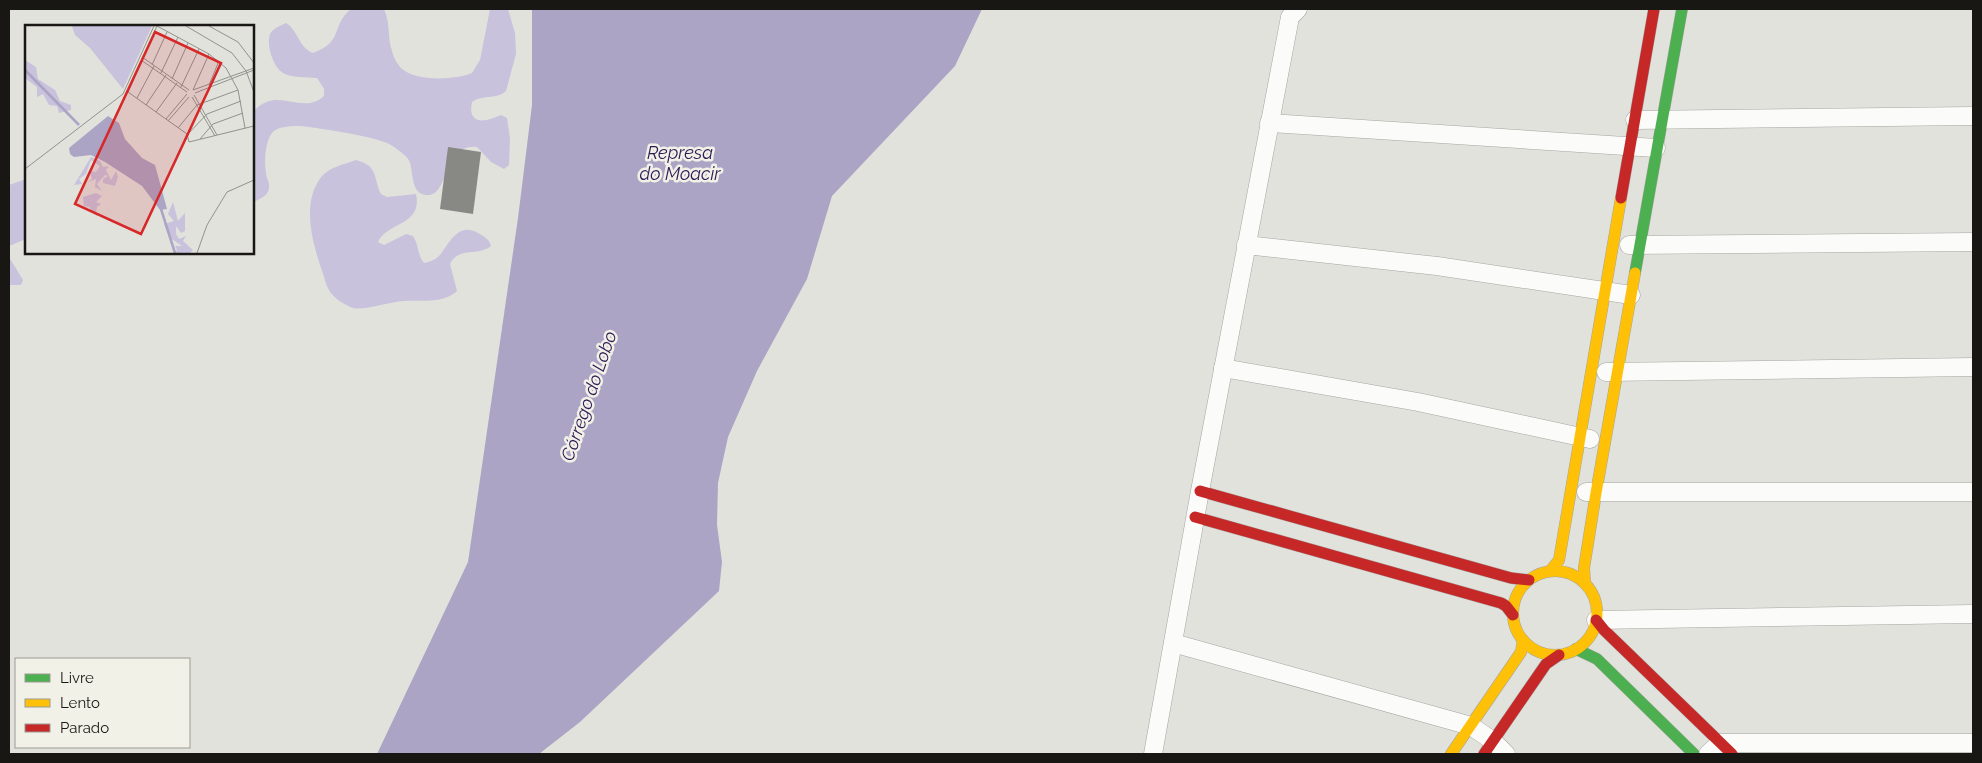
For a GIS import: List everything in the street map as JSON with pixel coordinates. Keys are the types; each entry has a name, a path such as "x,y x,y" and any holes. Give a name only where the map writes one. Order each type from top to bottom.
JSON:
{"street":[{"path":"1153,754 1269,122 1290,17 1298,9"},
{"path":"1551,570 1559,560 1572,491 1654,9"},
{"path":"1585,583 1584,568 1596,493 1682,9"},
{"path":"1636,120 1973,116"},
{"path":"1269,122 1656,148"},
{"path":"1614,246 1973,242"},
{"path":"1246,245 1437,266 1631,295"},
{"path":"1592,373 1973,367"},
{"path":"1223,368 1418,402 1606,441"},
{"path":"1200,491 1511,578 1529,580"},
{"path":"1572,491 1596,493 1973,492"},
{"path":"1195,517 1501,603 1513,615"},
{"path":"1488,748 1546,664 1559,655 1576,649 1588,638 1596,620 1596,602 1585,583 1573,574 1551,570 1537,574 1516,595 1513,615 1515,627 1523,640 1537,651 1559,655"},
{"path":"1596,620 1973,614"},
{"path":"1596,620 1720,750 1973,743"},
{"path":"1452,754 1521,652 1523,640"},
{"path":"1172,643 1471,726 1488,748 1506,754"},
{"path":"1576,649 1597,660 1694,754"}],"shaded area":[{"path":"351,9 384,9 388,20 393,55 401,68 407,73 425,78 446,78 472,73 480,60 490,9 508,9 515,33 516,54 506,91 502,94 481,98 472,102 471,110 475,119 479,120 501,115 507,118 510,138 509,165 504,169 491,162 477,147 466,148 458,153 452,161 439,188 434,194 426,195 421,194 415,187 408,159 388,143 364,136 301,126 280,128 271,134 266,150 265,163 269,191 254,202 254,111 261,105 271,101 307,103 315,102 324,96 324,89 317,78 290,76 279,70 273,61 270,50 270,34 286,23 308,51 313,53 329,44 345,15"},
{"path":"356,160 372,169 381,194 387,197 416,194 417,204 414,212 378,242 384,245 406,234 413,236 424,263 432,261 439,256 450,240 465,230 478,233 489,242 491,246 486,249 458,255 450,264 457,291 439,300 399,301 358,309 343,303 331,293 326,285 314,245 310,221 312,197 316,186 325,173"},
{"path":"25,179 25,239 9,246 9,185"},
{"path":"9,257 23,280 21,285 9,285"}],"water":[{"name":"Represa do Moacir","path":"532,9 982,9 955,66 832,196 807,279 757,371 728,437 718,483 717,525 722,562 719,591 580,722 539,754 377,754 468,562 518,218 532,105"}],"building":[{"path":"448,147 481,152 473,214 440,209"}],"traffic: fast":[{"path":"1635,273 1682,9"},
{"path":"1576,649 1597,659 1694,754"}],"traffic: slow":[{"path":"1551,570 1559,560 1621,198"},
{"path":"1585,583 1584,568 1596,493 1635,273"},
{"path":"1555,571 1571,574 1585,583 1594,597 1597,613 1594,629 1585,643 1571,652 1555,655 1539,652 1525,643 1516,629 1513,613 1516,597 1525,583 1539,574 1555,571"},
{"path":"1451,754 1521,652 1523,640"}],"traffic: jam":[{"path":"1621,198 1654,9"},
{"path":"1200,491 1511,578 1529,580"},
{"path":"1195,517 1501,603 1513,615"},
{"path":"1596,620 1604,630 1732,754"},
{"path":"1484,754 1546,664 1559,655"}],"water label":[{"name":"Córrego do Lobo","path":"589,396"}]}
